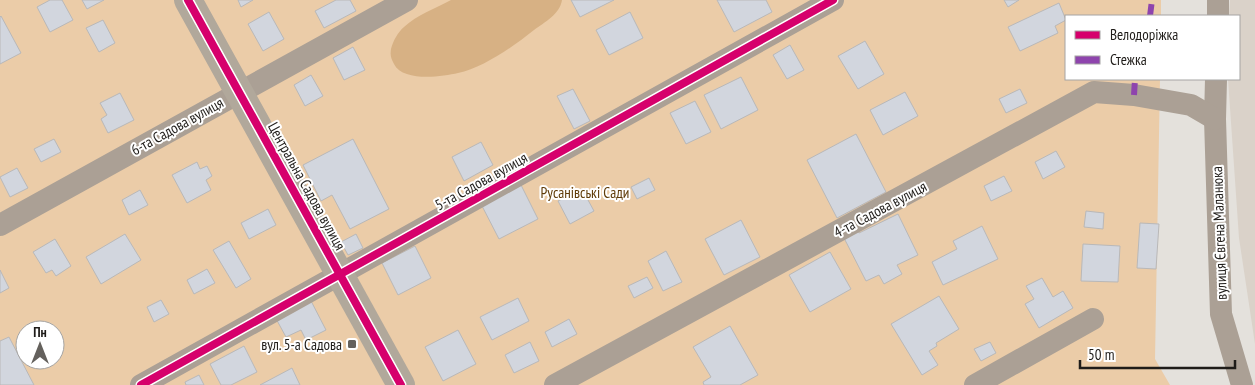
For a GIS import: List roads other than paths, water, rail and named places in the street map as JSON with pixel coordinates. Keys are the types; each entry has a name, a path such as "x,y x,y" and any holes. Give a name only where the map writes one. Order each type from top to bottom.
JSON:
{"main road":[{"name":"Центральна Садова вулиця","path":"188,0 401,385"}],"street":[{"name":"6-та Садова вулиця","path":"0,225 407,0"},
{"name":"5-та Садова вулиця","path":"142,385 833,0"},
{"path":"1218,0 1218,15"},
{"name":"вулиця Євгена Маланюка","path":"1216,80 1215,119 1221,314 1242,385"},
{"name":"4-та Садова вулиця","path":"555,385 1094,92 1134,95 1191,105 1215,119"},
{"path":"975,385 1093,319"}],"place":[{"name":"вул. 5-а Садова","path":"352,344"}],"park label":[{"name":"Русанівські Сади","path":"585,192"}]}
